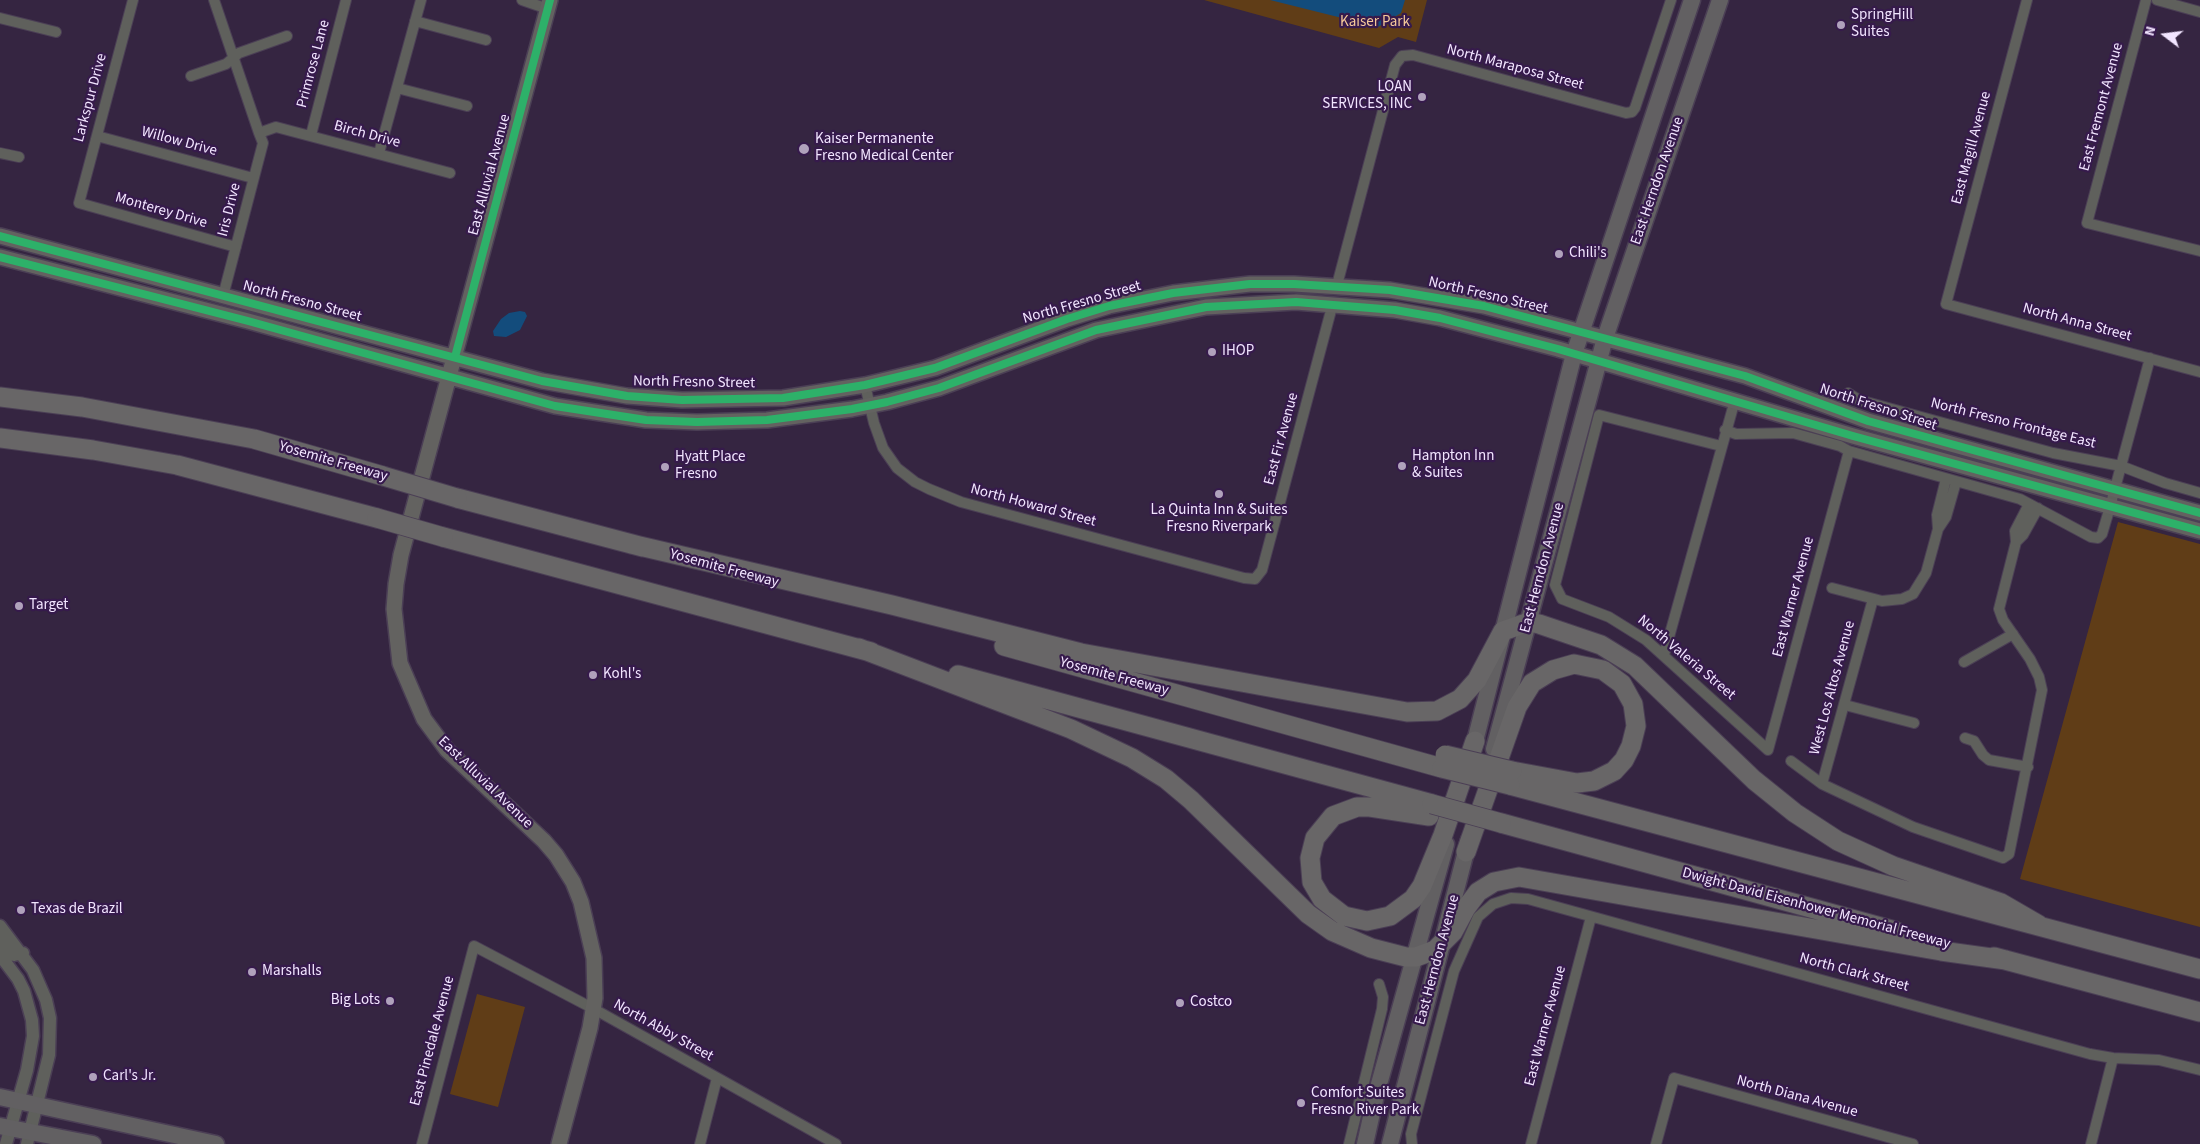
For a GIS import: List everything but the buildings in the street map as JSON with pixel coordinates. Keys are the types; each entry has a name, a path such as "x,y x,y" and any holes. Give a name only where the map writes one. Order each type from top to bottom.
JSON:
{"highway":[{"name":"Yosemite Freeway","path":"0,397 82,407 235,436 1164,690 1511,778"},
{"path":"0,438 94,450 177,465 859,648 1431,810"},
{"path":"631,544 892,605 1088,654 1407,712 1437,711 1460,700 1477,680 1503,631 1529,622 1601,645 1635,666 1754,780 1795,813 1830,836 1893,866 2002,903 2039,925"},
{"path":"859,648 1071,729 1132,758 1166,779 1191,800 1297,905 1320,923 1343,936 1371,948 1406,957 1416,957 1435,950 1453,932 1466,908 1478,892 1494,882 1520,877 1941,951 2006,960"},
{"path":"1466,852 1517,707 1532,683 1553,670 1574,664 1604,670 1622,684 1633,704 1636,726 1628,754 1614,771 1594,781 1577,783 1511,778"},
{"path":"1431,810 1357,807 1333,816 1316,838 1310,858 1312,882 1322,899 1344,916 1367,921 1390,916 1413,899 1422,886 1440,844 1475,741"},
{"path":"1511,778 2200,969"},
{"name":"Dwight David Eisenhower Memorial Freeway","path":"1431,810 2200,1012"}],"main road":[{"name":"East Herndon Avenue","path":"1365,1144 1376,1095 1475,741 1580,332 1692,0"},
{"name":"East Herndon Avenue","path":"1390,1144 1466,852 1598,361 1720,0"},
{"name":"East Alluvial Avenue","path":"549,4 401,554 396,584 395,618 400,663 424,719 447,750 544,841 556,855 573,882 586,917 595,971 594,1009 559,1144"},
{"name":"North Fresno Street","path":"0,236 566,386 664,399 726,401 783,398 866,386 935,368 1058,322 1109,306 1165,294 1250,284 1337,285 1435,296 1484,306 1745,376 1868,422 2200,513"},
{"name":"North Fresno Street","path":"0,257 188,305 555,406 646,420 697,422 767,420 869,406 939,388 1096,330 1206,307 1255,303 1333,304 1396,310 1440,318 1574,354 1853,436 2200,531"},
{"path":"75,277 88,270 98,271 178,291 223,296"},
{"path":"1255,303 1265,294 1325,294 1337,285"},
{"path":"1333,304 1338,297 1344,296 1423,304 1435,296"},
{"path":"188,305 233,308 307,327 316,320"},
{"path":"0,1097 216,1144"},
{"path":"5,1133 29,1138 93,1144"}],"street":[{"name":"Larkspur Drive","path":"79,203 133,0"},
{"name":"Iris Drive","path":"214,0 263,143 223,296"},
{"name":"Primrose Lane","path":"311,135 346,0"},
{"path":"379,154 420,0"},
{"path":"522,0 549,4"},
{"name":"North Maraposa Street","path":"1337,285 1395,65 1402,56 1413,56 1626,113 1632,112 1635,108 1671,0"},
{"name":"East Magill Avenue","path":"1946,304 2027,0"},
{"name":"East Fremont Avenue","path":"2146,0 2087,222 2200,252"},
{"path":"2157,0 2200,12"},
{"path":"0,18 56,32"},
{"path":"415,21 486,40"},
{"path":"191,76 226,64 239,53 287,36"},
{"path":"397,88 468,106"},
{"name":"Birch Drive","path":"259,133 276,127 450,173"},
{"name":"Willow Drive","path":"97,136 253,178"},
{"path":"0,153 19,157"},
{"name":"Monterey Drive","path":"79,203 236,248"},
{"name":"East Fir Avenue","path":"1255,579 1262,570 1333,304"},
{"name":"North Anna Street","path":"1946,304 2200,372"},
{"path":"1725,430 1736,434 1793,433 1840,446 1849,451 2034,506 2094,538 2102,534 2150,358"},
{"name":"North Howard Street","path":"866,386 869,406 878,436 890,460 906,475 936,492 970,504 1244,578 1255,579"},
{"name":"North Fresno Frontage East","path":"1848,392 1859,400 2053,453 2121,466 2165,483 2200,493"},
{"path":"1664,655 1720,446 1735,400"},
{"name":"North Valeria Street","path":"1720,446 1598,415 1555,585 1562,599 1592,610 1625,626 1664,655 1768,750"},
{"name":"East Warner Avenue","path":"1768,750 1849,451"},
{"path":"1832,588 1873,599 1894,601 1913,594 1926,573 1938,529 1946,517 1951,480"},
{"path":"1791,760 1822,784 1913,826 2003,858 2008,854 2028,767 2042,690 2039,677 2030,659 2003,620 1999,609 2016,542 2015,531 2034,506"},
{"name":"West Los Altos Avenue","path":"1822,784 1873,599"},
{"path":"1964,662 2013,634"},
{"path":"1845,705 1914,723"},
{"path":"1965,738 1974,741 1983,756 1990,760 2028,767"},
{"name":"North Clark Street","path":"1411,1144 1411,1134 1454,971 1478,917 1493,904 1519,898 2090,1054 2113,1058 2158,1060 2200,1070"},
{"name":"East Warner Avenue","path":"1530,1144 1591,917"},
{"path":"0,926 23,953 43,993 50,1018 48,1055 38,1106 29,1138"},
{"path":"0,940 14,955 23,953"},
{"name":"North Abby Street","path":"474,946 594,1009 836,1144"},
{"name":"East Pinedale Avenue","path":"422,1144 474,946"},
{"path":"0,955 18,979 32,1020 31,1052 19,1101 5,1133"},
{"path":"1349,1144 1382,1009 1383,997 1379,984"},
{"path":"2091,1144 2113,1058"},
{"path":"700,1144 717,1078"},
{"name":"North Diana Avenue","path":"1656,1144 1674,1078 1913,1144"}],"green space":[{"name":"Kaiser Park","path":"1204,0 1427,0 1416,42 1398,37 1379,48"},
{"path":"2118,522 2200,544 2200,927 2020,879"},
{"path":"477,994 525,1007 498,1107 450,1094"}],"water":[{"path":"1270,0 1405,0 1401,13 1378,27"},
{"path":"525,312 527,316 520,330 506,337 494,336 493,331 501,319 509,313"}],"cycle path":[{"path":"455,357 550,0"},
{"path":"0,236 542,381 627,396 682,400 783,398 865,385 935,368 1067,319 1109,306 1173,293 1250,284 1294,284 1390,290 1484,306 1745,376 1868,421 2200,513"},
{"path":"0,257 248,321 555,406 646,420 697,422 767,420 852,409 887,402 939,388 1096,330 1206,307 1296,302 1395,310 1440,318 1558,349 1853,436 2200,531"}],"place":[{"name":"SpringHill Suites","path":"1841,25"},
{"name":"LOAN SERVICES, INC","path":"1422,97"},
{"name":"Kaiser Permanente Fresno Medical Center","path":"804,149"},
{"name":"Chili's","path":"1559,254"},
{"name":"IHOP","path":"1212,352"},
{"name":"Hampton Inn & Suites","path":"1402,466"},
{"name":"Hyatt Place Fresno","path":"665,467"},
{"name":"La Quinta Inn & Suites Fresno Riverpark","path":"1219,494"},
{"name":"Target","path":"19,606"},
{"name":"Kohl's","path":"593,675"},
{"name":"Texas de Brazil","path":"21,910"},
{"name":"Marshalls","path":"252,972"},
{"name":"Big Lots","path":"390,1001"},
{"name":"Costco","path":"1180,1003"},
{"name":"Carl's Jr.","path":"93,1077"},
{"name":"Comfort Suites Fresno River Park","path":"1301,1103"}]}
